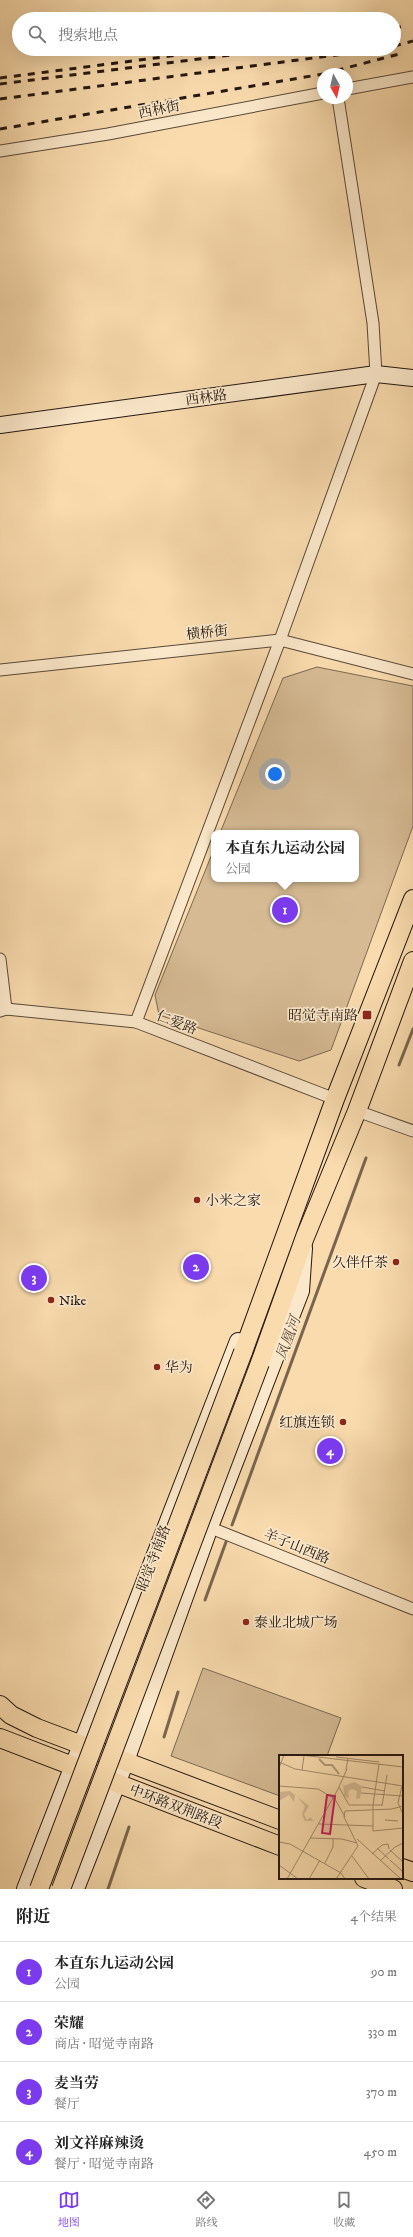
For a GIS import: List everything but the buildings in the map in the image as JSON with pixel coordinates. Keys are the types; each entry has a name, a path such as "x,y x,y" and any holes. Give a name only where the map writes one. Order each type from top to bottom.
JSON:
{"main road":[{"name":"昭觉寺南路","path":"38,1889 243,1352 336,1099 413,899"},
{"path":"61,1889 260,1364 305,1237 357,1111 413,961"},
{"name":"中环路双荆路段","path":"0,1705 11,1715 80,1745 279,1820"},
{"name":"中环路双荆路段","path":"0,1738 279,1846"},
{"path":"403,1868 413,1872"},
{"path":"367,1879 393,1889"}],"street":[{"path":"353,88 413,77"},
{"name":"西林街","path":"0,151 108,134 317,94"},
{"path":"136,1022 280,640 376,374 373,323 339,104"},
{"name":"西林路","path":"0,425 376,374 413,378"},
{"name":"横桥街","path":"0,670 280,640 413,674"},
{"path":"0,959 3,1010"},
{"name":"仁爱路","path":"3,1010 136,1022 336,1099"},
{"path":"357,1111 413,1131"},
{"name":"昭觉寺南路","path":"25,1889 170,1512 264,1274 288,1230"},
{"path":"76,1889 118,1783 210,1527 302,1291 305,1237"},
{"name":"羊子山西路","path":"170,1512 412,1606"}],"shaded area":[{"path":"317,667 413,686 413,826 331,1050 299,1061 159,1015 155,995 211,856 211,882 359,882 359,830 221,830 283,678"},
{"path":"203,1668 341,1718 327,1755 279,1755 279,1796 171,1756"}],"waterway":[{"name":"凤凰河","path":"399,1065 413,1029"},
{"name":"凤凰河","path":"232,1525 366,1158"},
{"name":"凤凰河","path":"205,1600 226,1542"},
{"name":"凤凰河","path":"164,1737 178,1692"},
{"name":"凤凰河","path":"108,1889 129,1827"}],"railway":[{"path":"401,27 405,26"},
{"path":"401,34 406,33"},
{"path":"401,44 413,41"},
{"path":"0,78 171,56"},
{"path":"0,84 223,56"},
{"path":"0,99 329,56"},
{"path":"346,68 392,56"},
{"path":"0,129 317,75"}],"place":[{"name":"本直东九运动公园","path":"285,910"},
{"name":"昭觉寺南路","path":"367,1015"},
{"name":"小米之家","path":"197,1200"},
{"name":"久伴仟茶","path":"396,1262"},
{"name":"荣耀","path":"196,1267"},
{"name":"麦当劳","path":"34,1278"},
{"name":"Nike","path":"51,1300"},
{"name":"华为","path":"157,1367"},
{"name":"红旗连锁","path":"343,1422"},
{"name":"刘文祥麻辣烫","path":"330,1451"},
{"name":"泰业北城广场","path":"246,1622"}]}
